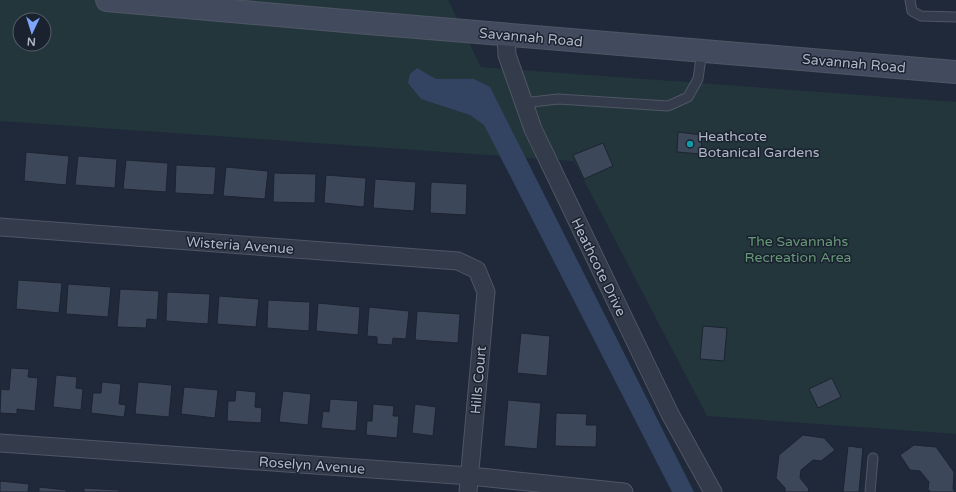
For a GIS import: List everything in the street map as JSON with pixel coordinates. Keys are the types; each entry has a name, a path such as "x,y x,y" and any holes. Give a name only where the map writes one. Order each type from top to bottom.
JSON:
{"street":[{"name":"Savannah Road","path":"107,0 956,72"},
{"name":"Heathcote Drive","path":"506,34 507,55 532,129 670,414 713,492"},
{"name":"Wisteria Avenue","path":"0,227 458,261 477,270"},
{"name":"Hills Court","path":"469,484 486,292 477,270"},
{"name":"Roselyn Avenue","path":"0,443 469,484 624,492"}],"lane":[{"path":"910,0 912,11 921,16 956,17"},
{"path":"523,103 558,99 668,106 688,97 698,79 702,51"},
{"path":"870,492 873,458"}],"green space":[{"name":"The Savannahs Recreation Area","path":"0,0 448,0 481,67 956,102 956,434 707,416 574,161 0,121"}],"water":[{"path":"417,68 436,79 474,79 490,87 694,492 672,492 484,125 470,115 421,99 408,83 410,74"}],"building":[{"name":"Heathcote Botanical Gardens","path":"678,132 702,135 701,154 677,152"},
{"path":"603,143 613,166 584,179 573,155"},
{"path":"26,152 69,156 66,185 24,181"},
{"path":"78,156 117,159 115,188 75,185"},
{"path":"126,160 168,163 166,192 123,189"},
{"path":"176,165 216,167 214,195 175,193"},
{"path":"226,167 268,171 265,199 223,196"},
{"path":"274,173 316,174 315,203 273,202"},
{"path":"326,175 366,178 364,207 324,203"},
{"path":"375,179 416,182 414,211 373,208"},
{"path":"431,182 467,184 466,215 430,213"},
{"path":"18,280 62,283 59,313 16,309"},
{"path":"68,284 111,287 108,317 66,314"},
{"path":"120,289 159,291 157,320 147,319 146,328 117,327"},
{"path":"167,292 210,294 208,324 166,321"},
{"path":"219,296 259,299 256,327 217,324"},
{"path":"268,300 310,302 309,331 267,328"},
{"path":"318,303 360,307 358,335 316,331"},
{"path":"369,307 409,311 406,339 393,338 392,345 377,344 377,337 367,336"},
{"path":"417,311 460,314 458,343 415,340"},
{"path":"703,326 727,328 724,361 700,359"},
{"path":"521,333 550,336 547,376 517,373"},
{"path":"11,368 29,369 28,377 38,378 35,411 17,409 17,414 0,413 1,389 9,390"},
{"path":"56,375 77,377 76,388 83,389 81,410 53,407"},
{"path":"832,378 841,397 818,408 809,389"},
{"path":"102,382 121,384 119,404 126,405 124,417 91,413 93,393 101,393"},
{"path":"138,382 172,385 169,417 135,414"},
{"path":"184,387 218,390 215,418 181,414"},
{"path":"236,390 256,392 255,407 262,408 261,423 227,421 228,401 235,401"},
{"path":"283,391 311,394 308,425 279,422"},
{"path":"330,399 358,401 356,431 321,428 323,411 329,412"},
{"path":"508,400 541,403 537,449 504,446"},
{"path":"373,404 394,406 393,416 399,416 397,438 366,435 367,421 372,421"},
{"path":"415,404 436,407 433,436 412,433"},
{"path":"556,413 587,414 586,425 597,425 596,447 555,446"},
{"path":"803,435 824,438 835,450 821,461 813,460 801,470 800,478 809,489 808,492 785,492 785,488 776,478 779,455"},
{"path":"914,445 936,447 954,472 953,489 955,492 930,492 928,489 929,482 920,471 910,470 900,455"},
{"path":"848,446 863,448 859,492 843,492"},
{"path":"0,481 29,484 28,492 0,492"},
{"path":"39,487 67,490 66,492 39,492"},
{"path":"84,488 119,490 119,492 84,492"}],"place":[{"name":"Heathcote Botanical Gardens","path":"690,144"}]}
